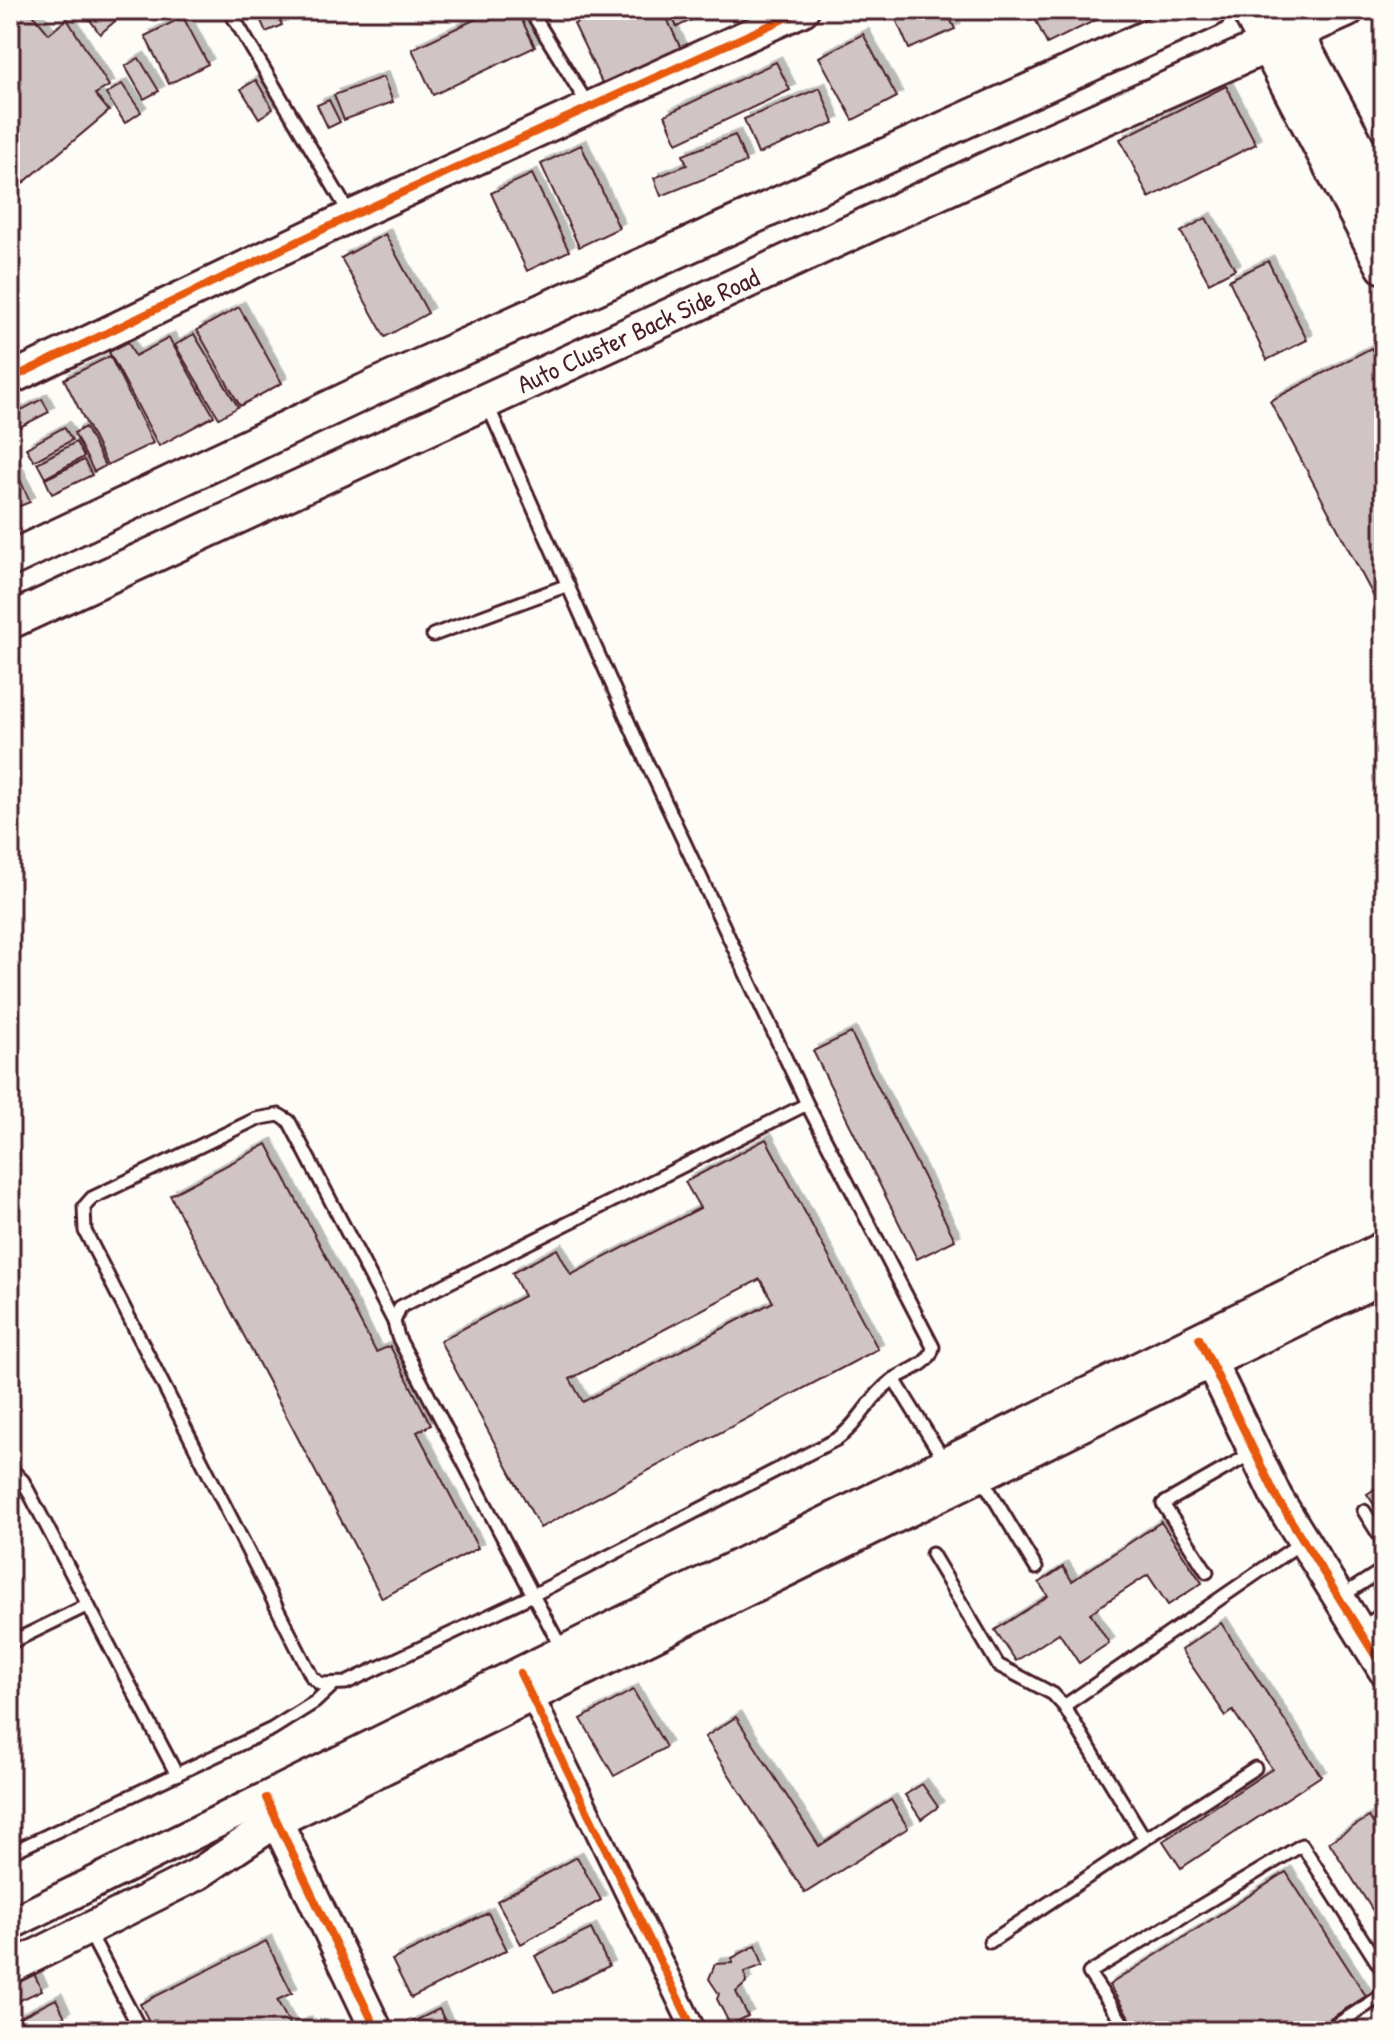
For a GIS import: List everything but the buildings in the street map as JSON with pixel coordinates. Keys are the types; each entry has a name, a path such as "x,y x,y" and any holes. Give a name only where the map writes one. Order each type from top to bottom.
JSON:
{"main road":[{"path":"10,379 351,216 591,109 800,10"},
{"path":"10,559 377,386 1209,10"},
{"name":"Auto Cluster Back Side Road","path":"10,621 1010,159 1269,21 1346,10"},
{"path":"1269,21 1384,197"},
{"path":"1269,21 1384,266"},
{"path":"10,1924 271,1810 990,1461 1205,1350 1384,1247"},
{"path":"1205,1350 1384,1277"},
{"path":"1205,1350 1302,1542 1384,1670"},
{"path":"526,1684 563,1652 947,1466 990,1461"},
{"path":"10,1968 198,1874 228,1851 271,1810"},
{"path":"271,1810 377,2031"},
{"path":"10,1947 187,1857 228,1851"}],"street":[{"path":"526,1684 694,2031"}],"lane":[{"path":"229,10 351,216"},
{"path":"530,10 591,109"},
{"path":"487,402 807,1104 933,1347 928,1361 894,1379 837,1439 533,1595 346,1683 332,1686 320,1684 312,1677 85,1231 84,1207 92,1198 256,1119 279,1115 289,1121 394,1322 398,1337 533,1595 563,1652"},
{"path":"433,635 568,585"},
{"path":"394,1322 400,1307 807,1104"},
{"path":"894,1379 947,1466"},
{"path":"1207,1572 1163,1504 1255,1452"},
{"path":"990,1461 1036,1568"},
{"path":"10,1468 23,1481 177,1775"},
{"path":"1364,1511 1384,1543"},
{"path":"1064,1706 1302,1542"},
{"path":"932,1554 998,1665 1053,1694 1064,1706 1145,1839"},
{"path":"1338,1599 1384,1569"},
{"path":"10,1643 88,1605"},
{"path":"1358,1630 1384,1613"},
{"path":"10,1853 272,1729 315,1702 332,1686"},
{"path":"990,1942 1255,1768"},
{"path":"1128,2031 1089,1973 1302,1845 1384,1973"},
{"path":"88,1929 141,2031"},
{"path":"1327,2031 1384,1994"}],"cycle path":[{"path":"10,379 351,216 803,10"},
{"path":"1199,1338 1277,1498 1384,1670"},
{"path":"520,1673 694,2031"},
{"path":"266,1798 377,2031"}]}
